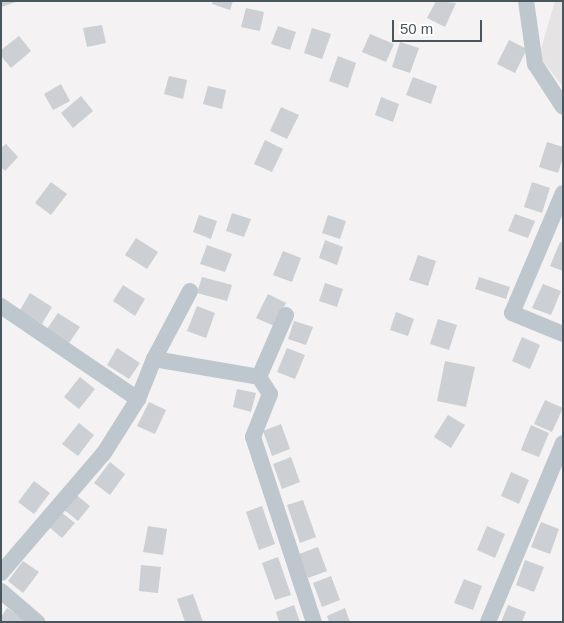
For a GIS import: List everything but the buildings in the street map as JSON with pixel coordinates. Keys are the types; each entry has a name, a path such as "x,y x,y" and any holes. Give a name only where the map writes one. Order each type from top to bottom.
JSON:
{"street":[{"path":"526,1 535,64 563,107"},
{"path":"563,193 512,313 563,334"},
{"path":"1,574 104,453 138,399 154,359 190,291"},
{"path":"1,306 138,399"},
{"path":"259,377 286,315"},
{"path":"154,359 259,377 270,394 253,437 314,622"},
{"path":"488,622 563,444"},
{"path":"1,591 37,622"}],"shaded area":[{"path":"555,1 563,1 563,87 539,56"}]}
